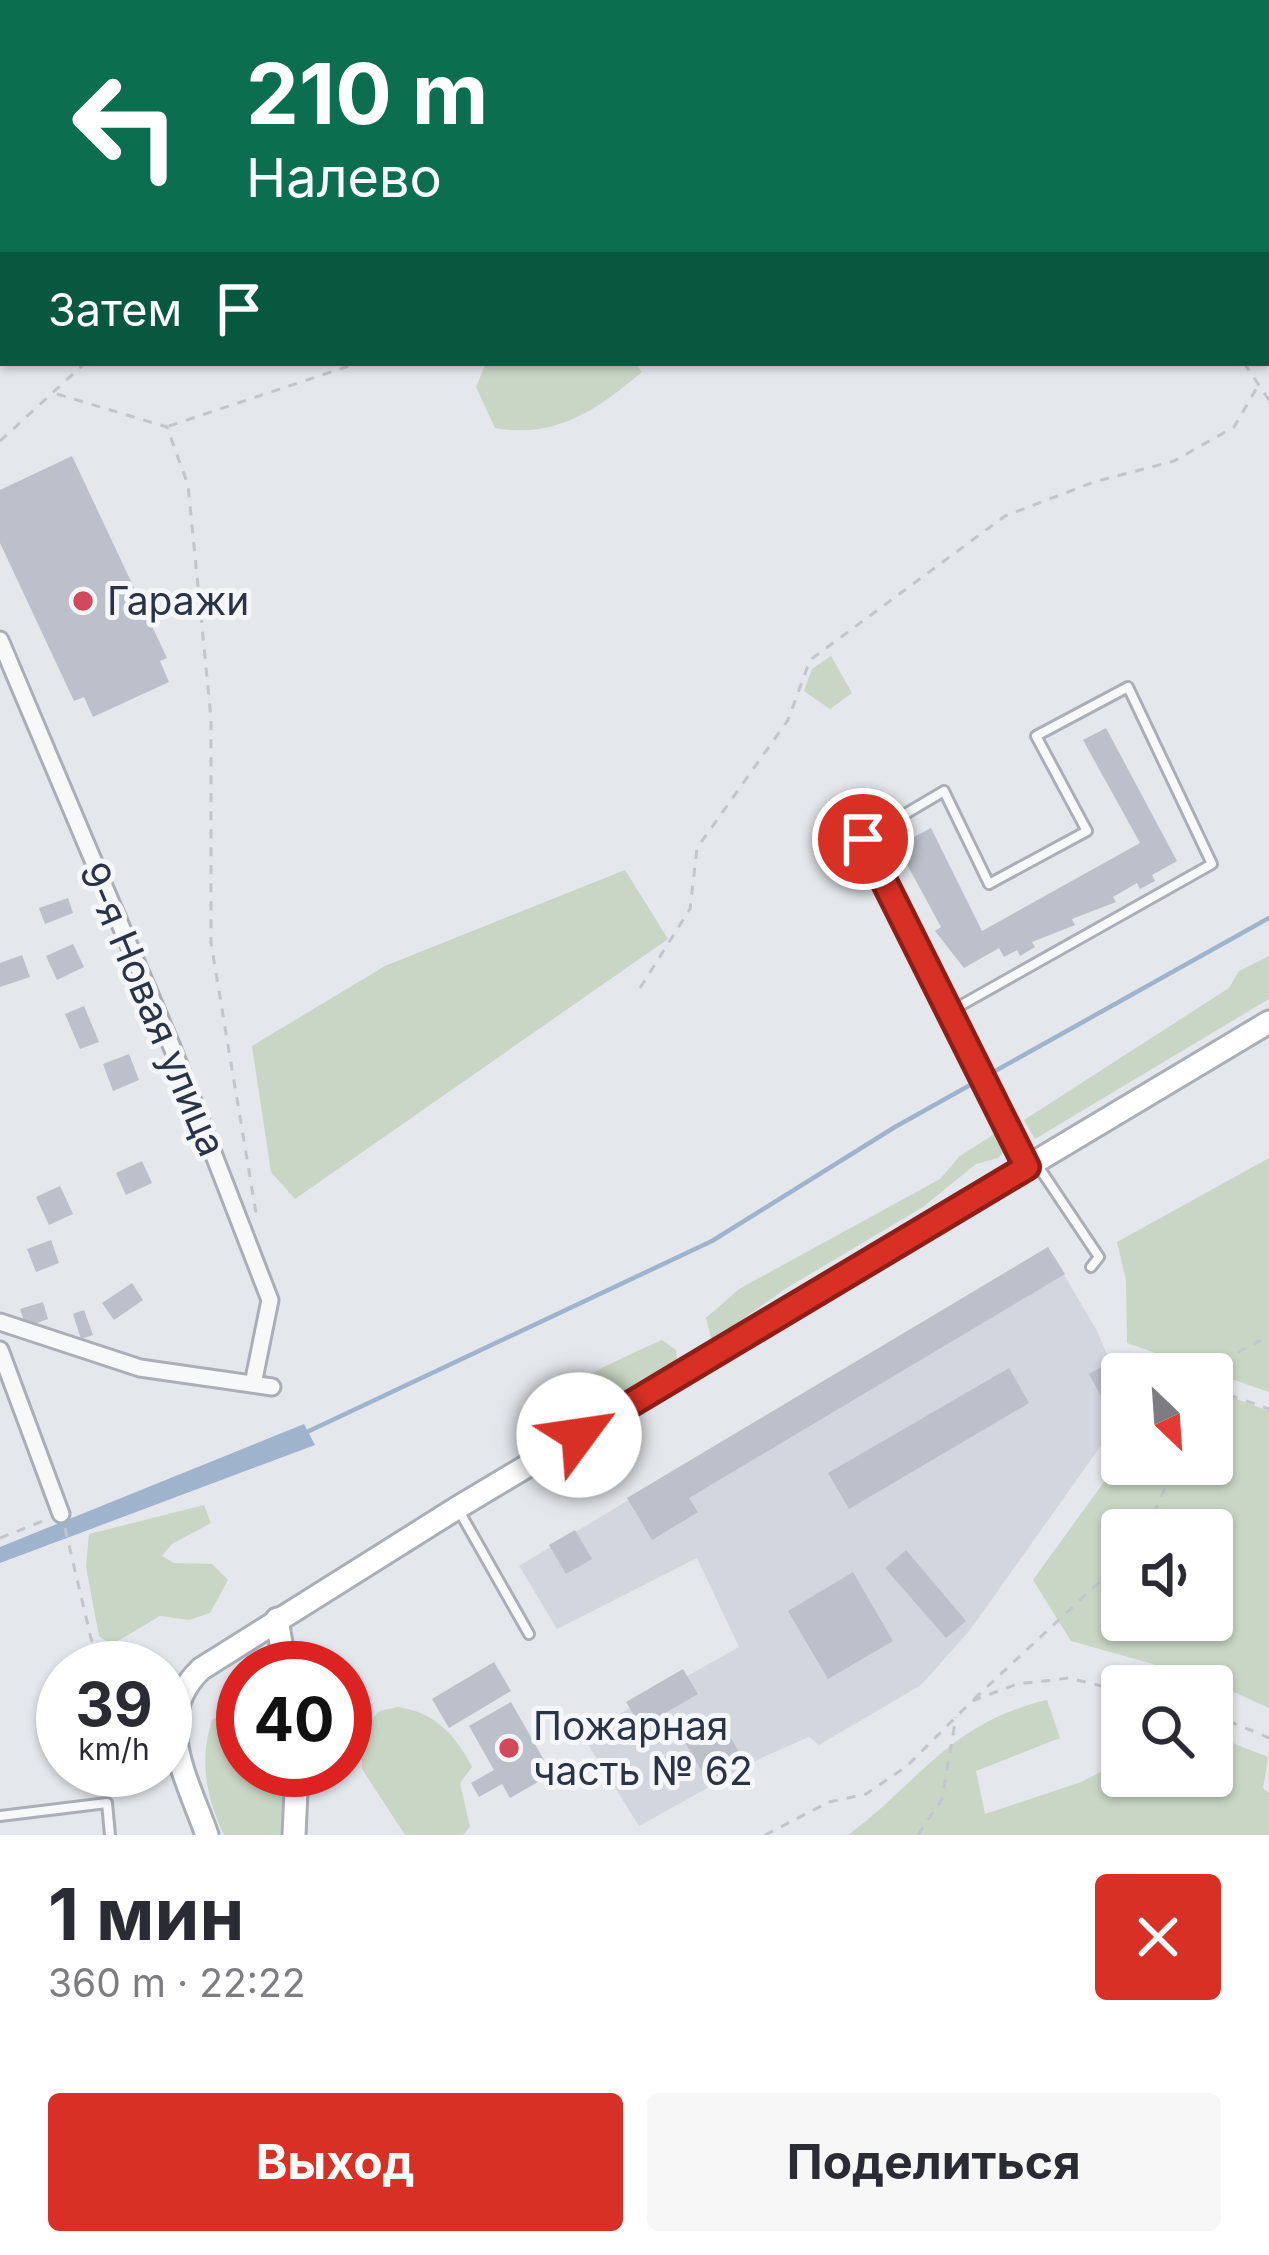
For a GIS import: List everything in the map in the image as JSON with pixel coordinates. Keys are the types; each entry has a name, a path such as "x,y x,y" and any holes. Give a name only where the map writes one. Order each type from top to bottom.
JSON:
{"street":[{"name":"9-я Новая улица","path":"0,640 172,1047 270,1300 253,1384"},
{"path":"207,1835 185,1775 172,1709 182,1686 201,1669 458,1508 1269,1022"},
{"path":"0,1322 140,1368 272,1387"},
{"path":"0,1350 61,1514"},
{"path":"277,1619 281,1641"},
{"path":"295,1835 296,1797"}],"lane":[{"path":"949,1012 1212,864 1129,687 1036,736 1087,831 989,884 944,791 863,839 949,1012 1031,1164 1099,1258 1091,1267"},
{"path":"458,1508 529,1634"},
{"path":"0,1816 107,1803 110,1835"}],"path":[{"path":"0,441 57,394 82,366"},
{"path":"57,394 167,427 349,366"},
{"path":"1246,366 1269,400"},
{"path":"640,988 690,909 697,848 788,720 810,660 1005,516 1094,482 1174,461 1234,427 1259,384"},
{"path":"167,427 188,485 211,718 211,943 259,1233"},
{"path":"1233,1358 1269,1336"},
{"path":"1233,1396 1269,1409"},
{"path":"0,1538 61,1514 92,1641"},
{"path":"765,1835 829,1802 866,1794 907,1766 1101,1581"},
{"path":"972,1701 1017,1684 1070,1678 1101,1685"},
{"path":"918,1835 942,1799 957,1715"},
{"path":"1233,1723 1269,1738"}],"shaded area":[{"path":"1048,1247 1106,1353 1101,1353 1101,1446 970,1630 921,1685 819,1745 809,1737 763,1757 639,1826 582,1735 739,1647 697,1558 557,1629 519,1566"}],"green space":[{"path":"485,366 637,366 642,372 592,409 537,429 495,428 476,387"},
{"path":"831,656 852,693 830,709 804,691 812,669"},
{"path":"625,870 668,939 295,1199 271,1172 252,1046 385,966"},
{"path":"1269,956 1269,999 1035,1139 1024,1120 1229,988 1239,971"},
{"path":"996,1133 1008,1147 998,1158 976,1164 923,1207 785,1289 712,1341 706,1318 739,1289 940,1179 960,1156"},
{"path":"1269,1158 1269,1392 1233,1380 1233,1353 1156,1353 1127,1343 1126,1280 1117,1242"},
{"path":"662,1340 676,1350 677,1360 529,1448 516,1438 561,1392"},
{"path":"1233,1398 1269,1411 1269,1708 1233,1692 1233,1665 1157,1665 1071,1641 1033,1580 1102,1485 1233,1485"},
{"path":"204,1505 211,1523 172,1544 162,1556 174,1563 212,1564 228,1580 210,1613 189,1620 160,1616 118,1641 106,1641 99,1636 86,1567 89,1534"},
{"path":"1047,1700 1060,1738 976,1771 985,1814 1101,1772 1101,1797 1233,1797 1233,1743 1268,1757 1263,1788 1269,1793 1269,1835 848,1835 960,1738 1013,1710"},
{"path":"397,1707 422,1714 442,1726 459,1745 472,1767 460,1783 470,1827 463,1835 405,1835 372,1784 372,1718"},
{"path":"216,1718 216,1797 284,1797 282,1835 224,1835 206,1779"}],"water":[{"path":"304,1424 315,1445 0,1563 0,1547"}],"building":[{"name":"Гаражи","path":"72,456 167,658 160,661 169,682 93,717 84,697 74,701 0,543 0,490"},
{"path":"1106,728 1177,861 1152,875 1155,881 1140,889 1137,883 1113,897 1116,902 1032,942 1035,947 1020,956 1017,950 1004,957 999,948 964,968 935,931 941,927 897,846 931,828 982,931 1140,843 1083,740"},
{"path":"68,898 73,913 45,924 39,908"},
{"path":"73,944 84,967 57,980 46,956"},
{"path":"22,955 30,977 0,987 0,963"},
{"path":"84,1006 99,1042 80,1049 65,1014"},
{"path":"129,1054 139,1080 113,1091 103,1064"},
{"path":"142,1161 152,1183 126,1195 116,1173"},
{"path":"60,1186 73,1214 49,1225 36,1197"},
{"path":"51,1240 59,1263 36,1272 27,1249"},
{"path":"1048,1247 1065,1274 689,1498 698,1512 652,1540 627,1498"},
{"path":"132,1283 143,1300 114,1320 102,1303"},
{"path":"43,1302 48,1319 26,1327 20,1309"},
{"path":"84,1310 93,1335 81,1339 73,1314"},
{"path":"1101,1367 1101,1396 1089,1374"},
{"path":"1009,1368 1029,1403 849,1509 828,1473"},
{"path":"575,1530 592,1559 566,1574 549,1545"},
{"path":"906,1550 966,1621 946,1638 885,1568"},
{"path":"853,1572 893,1641 828,1679 788,1611"},
{"path":"494,1662 511,1691 449,1728 432,1699"},
{"path":"683,1669 698,1694 641,1727 626,1702"},
{"name":"Пожарная часть № 62","path":"511,1702 552,1774 510,1798 502,1784 479,1797 471,1783 494,1770 469,1726"},
{"path":"717,1714 744,1761 708,1782 681,1735"}],"waterway":[{"path":"307,1432 712,1241 895,1127 1269,918"}],"place":[{"name":"Гаражи","path":"83,601"},
{"name":"Пожарная часть № 62","path":"509,1748"}],"route":[{"path":"579,1435 1027,1167 863,839"}]}
